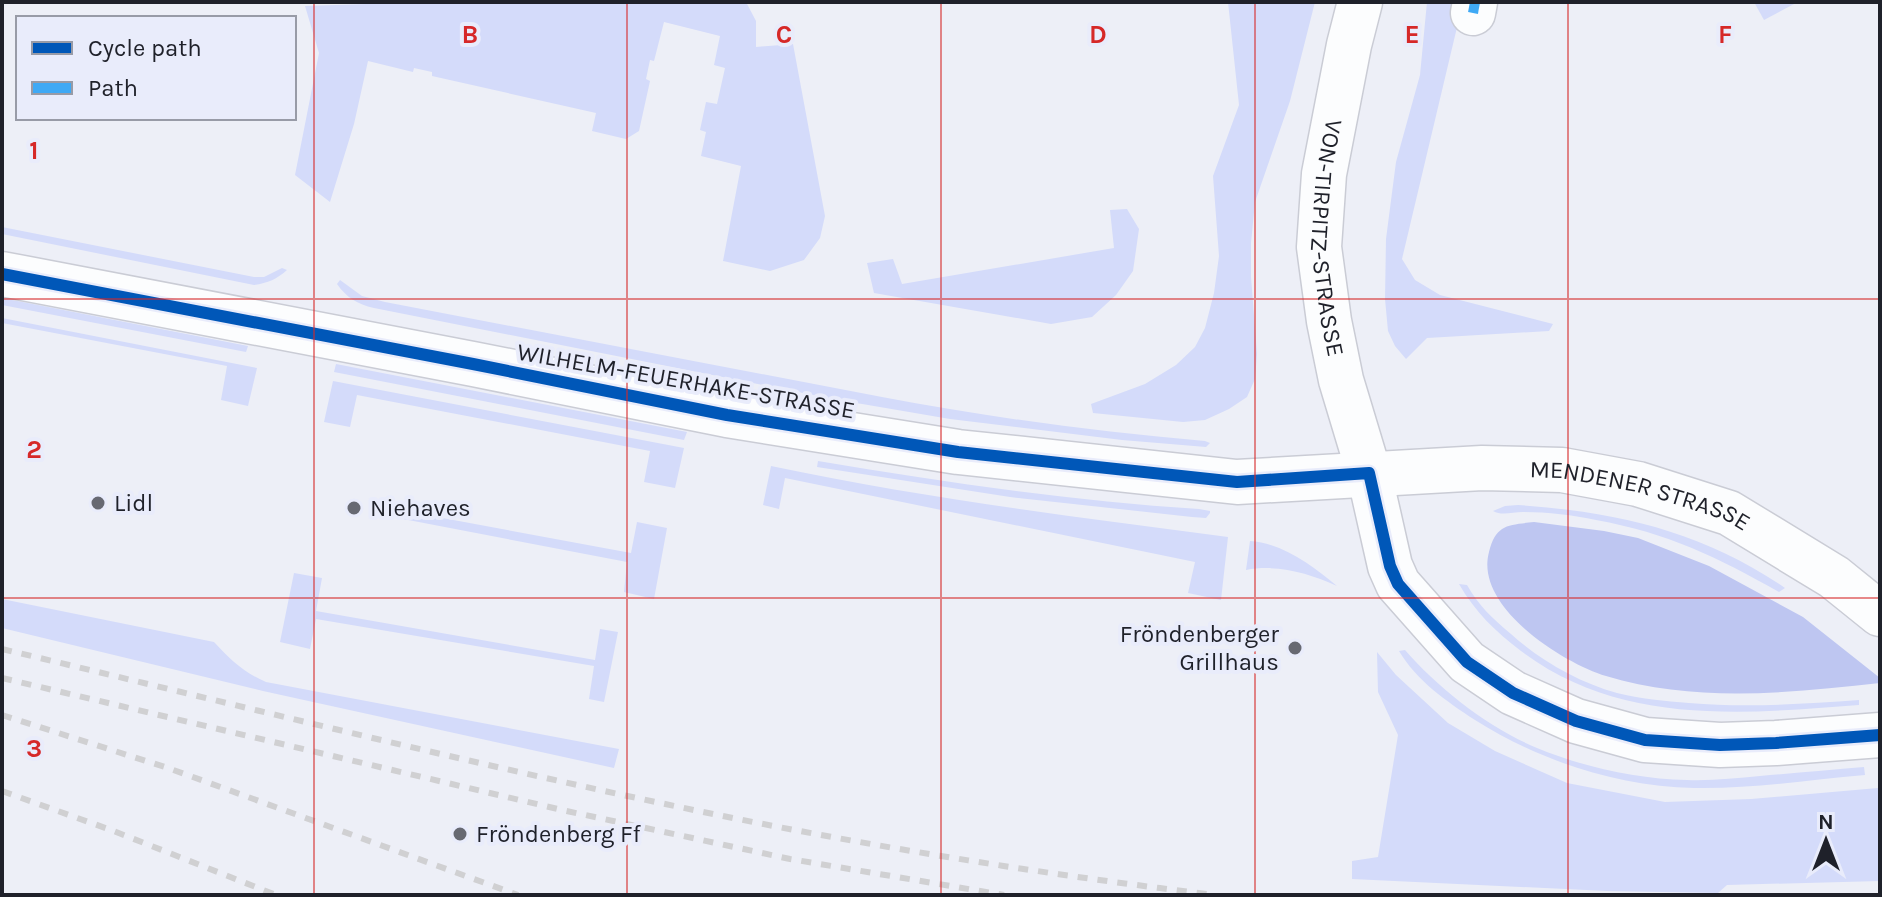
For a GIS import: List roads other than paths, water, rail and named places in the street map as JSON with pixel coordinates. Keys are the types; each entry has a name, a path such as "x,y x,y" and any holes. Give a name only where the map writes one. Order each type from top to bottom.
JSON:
{"main road":[{"name":"VON-TIRPITZ-STRASSE","path":"1360,2 1324,174 1319,247 1341,380 1369,473 1390,566 1398,584 1467,662 1513,693 1576,721 1645,740 1720,745 1880,735"},
{"name":"WILHELM-FEUERHAKE-STRASSE","path":"2,274 727,415 958,452 1237,482 1369,473"},
{"name":"MENDENER STRASSE","path":"1369,473 1482,468 1562,470 1638,484 1729,513 1834,577 1880,614"}],"railway":[{"path":"2,649 452,757 723,816 968,860 1215,895"},
{"path":"2,678 562,810 790,859 1004,895"},
{"path":"2,715 168,768 518,895"},
{"path":"2,791 276,895"}],"place":[{"name":"Lidl","path":"98,503"},
{"name":"Niehaves","path":"354,508"},
{"name":"Fröndenberger Grillhaus","path":"1295,648"},
{"name":"Fröndenberg Ff","path":"460,834"}]}
